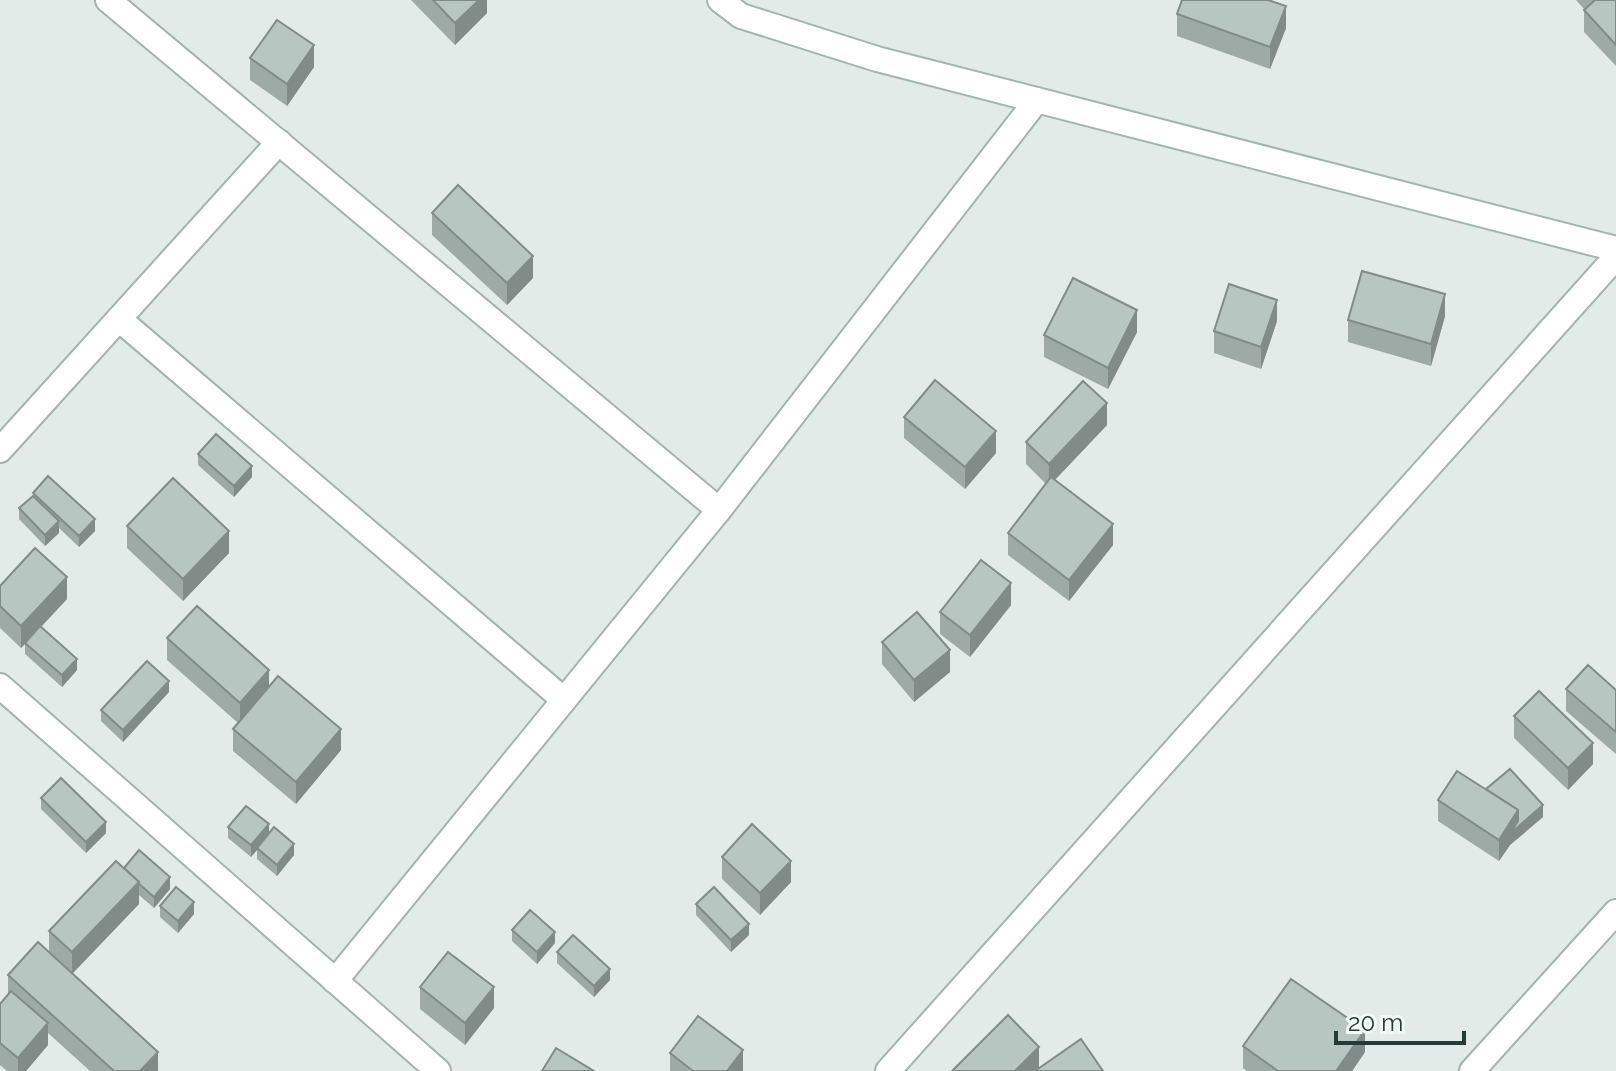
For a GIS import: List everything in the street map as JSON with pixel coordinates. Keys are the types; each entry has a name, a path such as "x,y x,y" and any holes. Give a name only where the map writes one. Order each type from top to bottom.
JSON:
{"street":[{"path":"108,0 719,510"},
{"path":"720,0 877,59 1616,249"},
{"path":"335,981 719,510 1037,100"},
{"path":"0,450 279,142"},
{"path":"888,1071 1616,257"},
{"path":"119,319 564,700"},
{"path":"0,686 438,1071"},
{"path":"1472,1071 1616,912"}],"building":[{"path":"433,0 479,0 455,23"},
{"path":"1182,0 1268,0 1286,6 1270,47 1177,14"},
{"path":"1595,0 1616,0 1616,45 1584,10"},
{"path":"277,20 314,45 287,84 250,58"},
{"path":"458,185 533,256 507,283 432,213"},
{"path":"1362,271 1445,294 1431,344 1348,320"},
{"path":"1073,278 1137,310 1108,368 1044,335"},
{"path":"1229,284 1277,300 1261,347 1214,331"},
{"path":"935,380 996,431 965,467 904,417"},
{"path":"1083,381 1107,403 1049,464 1026,442"},
{"path":"216,434 252,466 234,486 198,454"},
{"path":"48,476 95,519 79,536 33,493"},
{"path":"1051,477 1113,524 1069,580 1008,533"},
{"path":"173,478 229,531 183,579 127,526"},
{"path":"33,496 59,521 45,535 19,508"},
{"path":"35,548 67,577 21,626 0,606 0,586"},
{"path":"981,560 1011,583 970,635 940,612"},
{"path":"197,606 269,670 240,703 167,638"},
{"path":"917,612 950,650 914,680 882,642"},
{"path":"40,626 77,659 62,675 25,643"},
{"path":"147,661 169,681 123,730 101,710"},
{"path":"1588,665 1616,690 1616,732 1566,689"},
{"path":"278,676 341,729 296,782 233,729"},
{"path":"1539,691 1593,743 1568,768 1514,716"},
{"path":"1510,769 1543,805 1510,834 1518,821 1518,810 1486,789"},
{"path":"1457,771 1518,810 1499,840 1438,800"},
{"path":"61,778 106,822 86,842 41,798"},
{"path":"246,806 269,824 251,845 228,827"},
{"path":"752,824 791,861 760,893 722,857"},
{"path":"274,827 294,844 277,865 257,848"},
{"path":"139,850 170,877 154,897 124,868"},
{"path":"116,861 139,882 72,952 49,931"},
{"path":"176,887 194,902 178,921 160,906"},
{"path":"714,887 749,924 731,940 696,904"},
{"path":"530,910 555,932 537,952 512,930"},
{"path":"573,935 610,969 594,986 557,952"},
{"path":"38,942 158,1052 140,1071 114,1071 8,975"},
{"path":"448,952 494,987 465,1023 420,987"},
{"path":"1291,979 1365,1030 1336,1071 1278,1071 1243,1046"},
{"path":"11,991 48,1023 18,1058 0,1043 0,1004"},
{"path":"1008,1015 1039,1047 1015,1071 952,1071"},
{"path":"698,1016 743,1050 727,1071 693,1071 670,1053"},
{"path":"1081,1039 1103,1071 1035,1071"},
{"path":"556,1048 594,1071 542,1071"}]}
